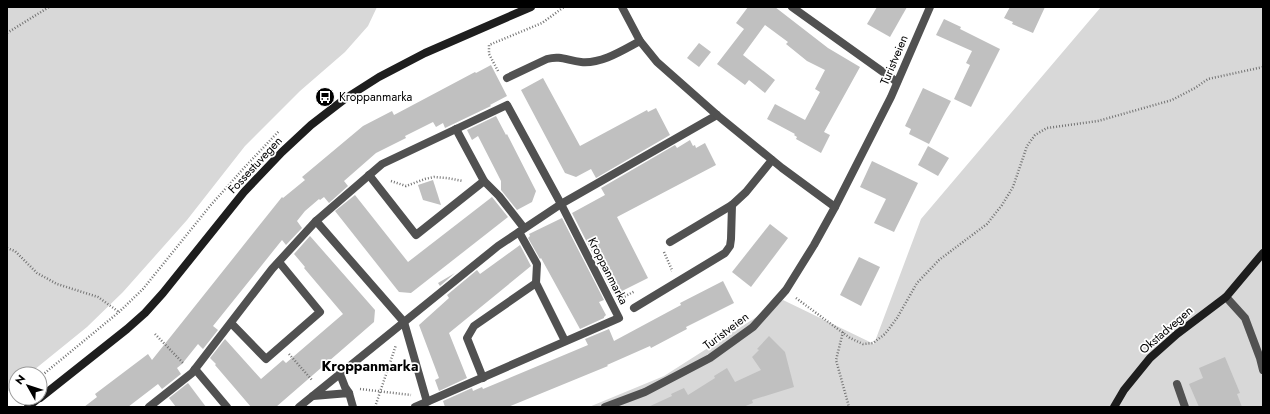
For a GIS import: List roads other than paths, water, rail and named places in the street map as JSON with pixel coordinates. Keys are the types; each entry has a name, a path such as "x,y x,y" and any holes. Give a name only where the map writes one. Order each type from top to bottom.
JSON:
{"street":[{"name":"Fossestuvegen","path":"48,392 145,314 244,192 282,152 311,125 346,98 379,77 425,53 531,7"},
{"path":"622,7 640,41 657,62 717,116 772,160 835,207"},
{"path":"792,7 897,82"},
{"name":"Turistveien","path":"605,407 645,392 710,358 753,327 786,290 814,245 835,207 891,97 930,7"},
{"path":"504,76 547,58 563,57 582,62 592,62 613,55 640,41"},
{"name":"Kroppanmarka","path":"152,406 194,371 279,262 316,221 369,175 382,164 506,105 561,204 618,318 482,378 426,399 415,407"},
{"path":"299,407 498,246 561,204 717,116"},
{"path":"456,129 482,183 499,196 522,230 537,264 536,283 565,341"},
{"path":"670,242 732,205 746,192 772,160"},
{"path":"369,175 416,235 482,183"},
{"path":"634,308 725,253 730,246 732,205"},
{"path":"316,221 404,322 426,399"},
{"name":"Okstadvegen","path":"1114,407 1124,390 1150,358 1177,334 1226,297 1263,253"},
{"path":"231,323 266,359 320,312 279,262"},
{"path":"482,378 467,338 470,332 474,326 536,283"},
{"path":"1226,297 1245,318 1263,370"},
{"path":"194,371 227,407"},
{"path":"340,374 352,407"},
{"path":"1177,384 1185,407"},
{"path":"313,396 347,390"}],"place":[{"name":"Kroppanmarka","path":"325,97"}],"district":[{"name":"Kroppanmarka","path":"370,366"}]}
